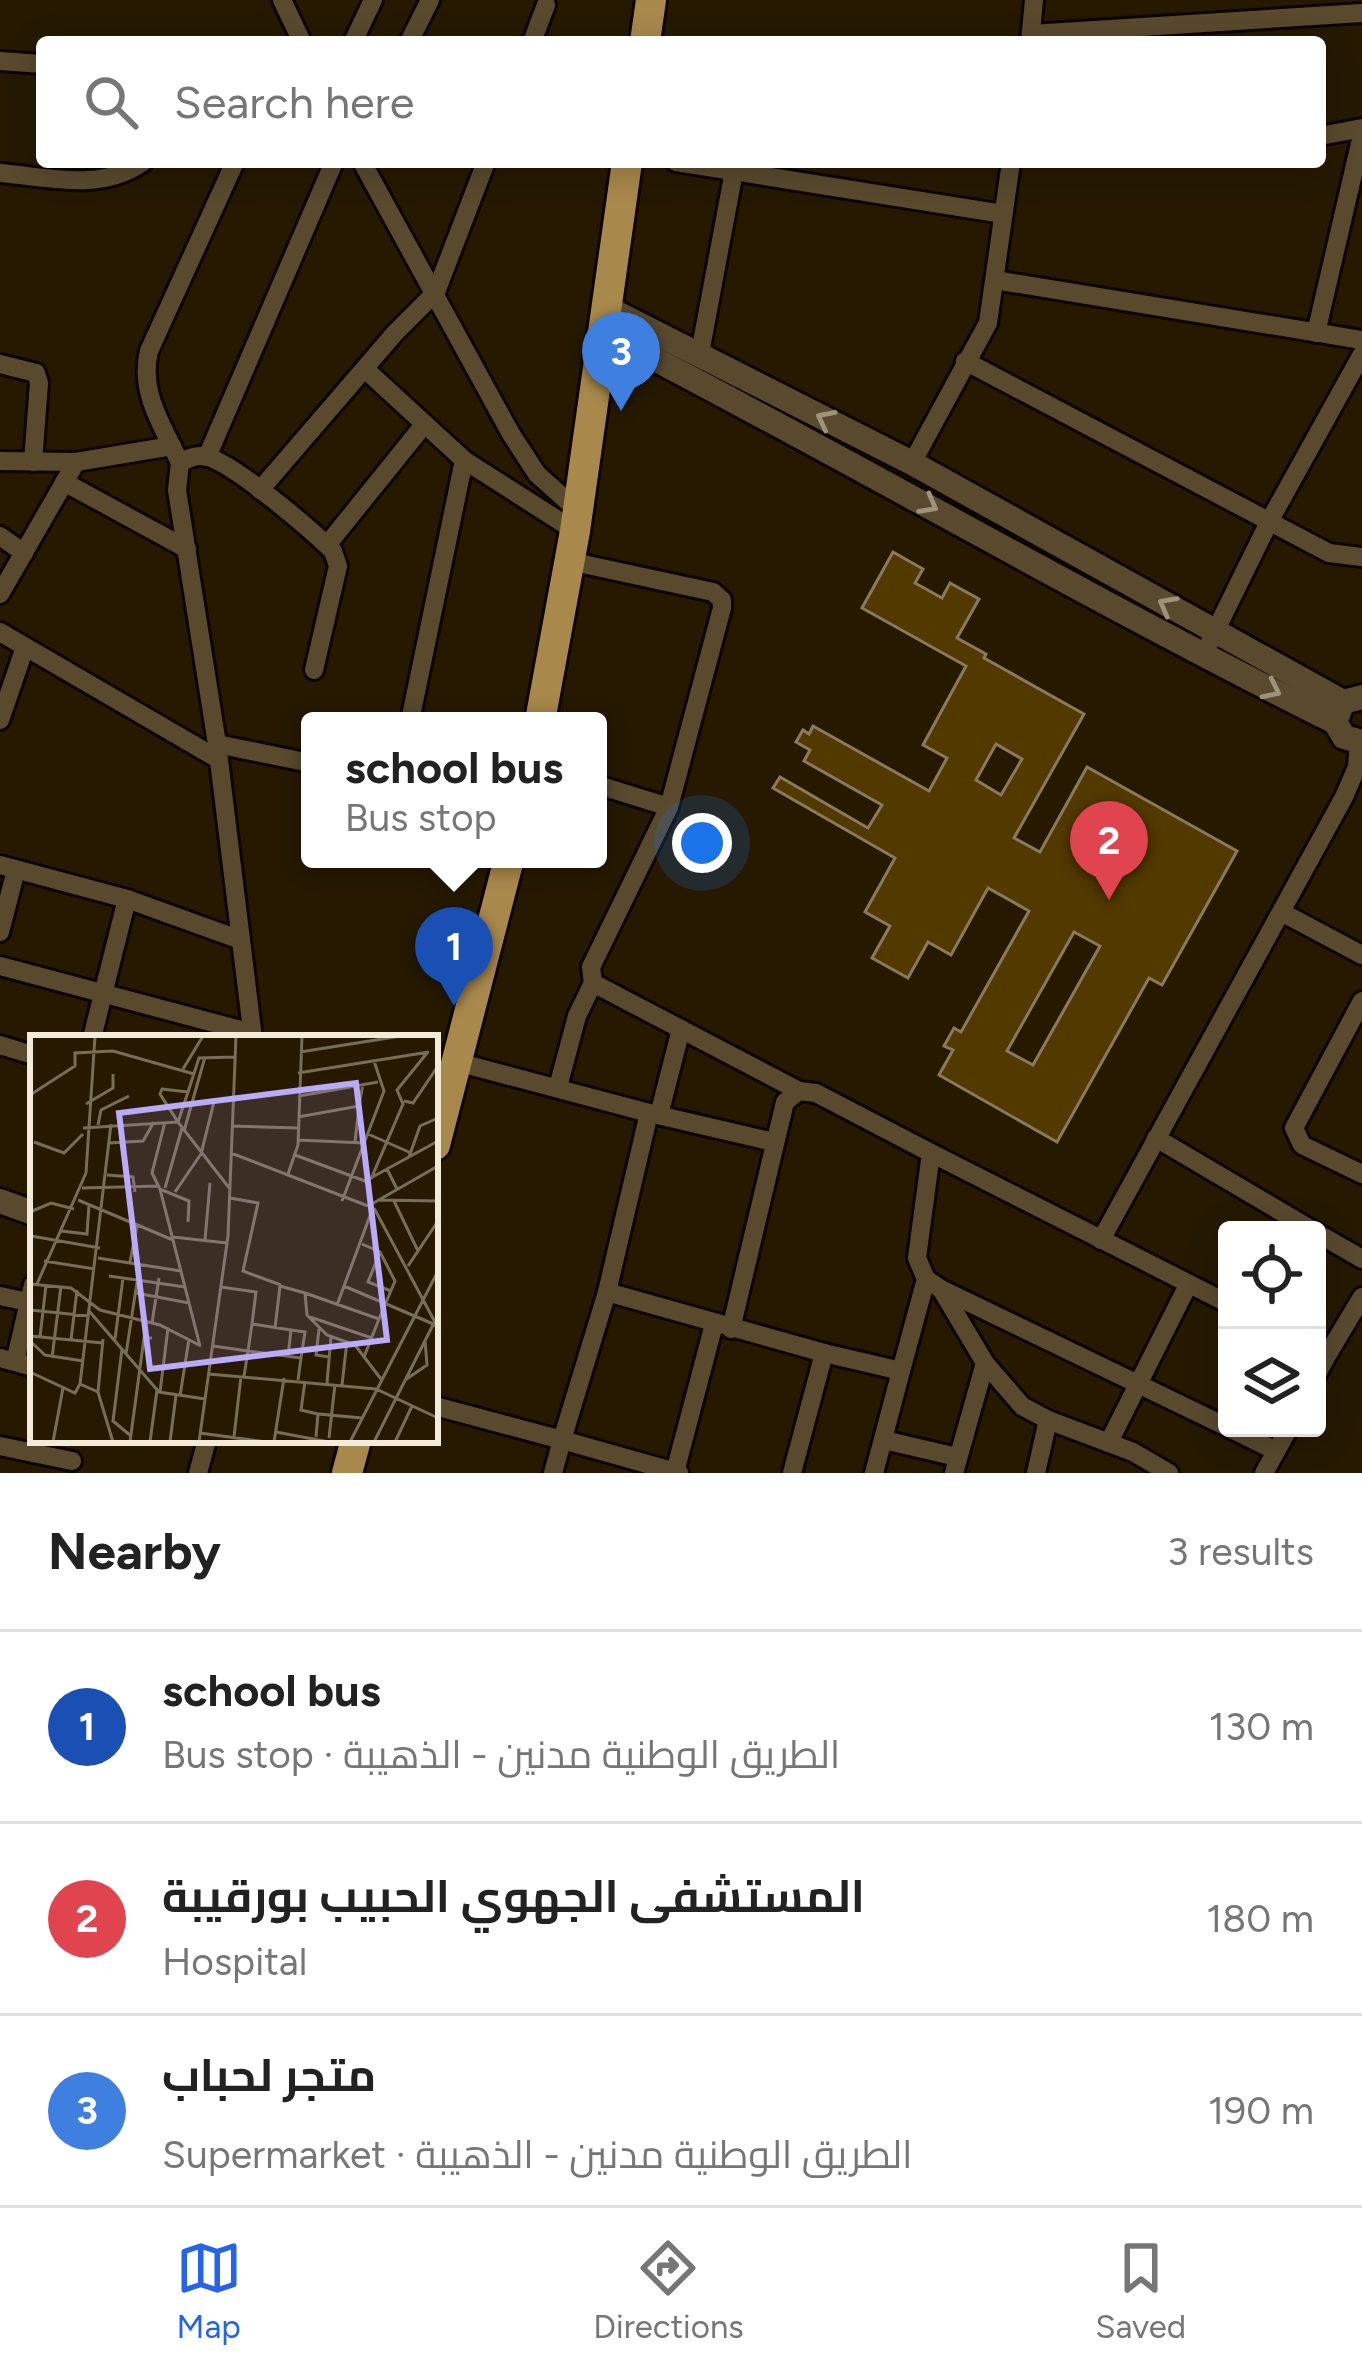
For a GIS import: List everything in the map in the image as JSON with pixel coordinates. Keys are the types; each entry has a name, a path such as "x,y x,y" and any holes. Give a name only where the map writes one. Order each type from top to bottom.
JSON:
{"main road":[{"path":"646,36 652,0"},
{"path":"542,712 573,534 626,168"},
{"path":"438,1133 507,868"},
{"path":"347,1473 355,1443"}],"street":[{"path":"282,0 299,36"},
{"path":"356,36 373,0"},
{"path":"412,36 430,0"},
{"path":"1031,36 1034,0"},
{"path":"534,36 546,5"},
{"path":"1059,36 1362,14"},
{"path":"0,61 36,64"},
{"path":"1316,333 1362,131 1326,135"},
{"path":"0,173 89,181 132,168"},
{"path":"0,966 252,1035 176,455 150,398 145,368 232,168"},
{"path":"207,457 331,168"},
{"path":"365,168 511,434 573,534"},
{"path":"260,490 436,292 484,168"},
{"path":"715,168 1003,214"},
{"path":"912,463 988,323 1010,168"},
{"path":"700,353 734,171"},
{"path":"995,280 1362,340"},
{"path":"605,320 700,353 1352,701"},
{"path":"605,320 1202,656 1352,701"},
{"path":"1202,656 1362,354"},
{"path":"965,362 1329,553 1362,557"},
{"path":"0,364 36,373 33,462"},
{"path":"366,370 464,460 573,534 713,592 722,600 721,619 669,807 591,967 593,983 577,1016 558,1087"},
{"path":"327,545 423,425"},
{"path":"0,461 207,457 260,490 327,545 338,566 314,670"},
{"path":"412,712 464,460"},
{"path":"0,594 76,462"},
{"path":"64,482 187,549"},
{"path":"0,536 24,553"},
{"path":"0,632 218,752 301,762"},
{"path":"2,710 26,647"},
{"path":"1101,1240 1283,913 1352,778 1360,742 1344,737 1352,701"},
{"path":"607,788 669,807"},
{"path":"0,932 8,868 127,899 238,939"},
{"path":"93,1035 127,899"},
{"path":"1283,913 1362,955"},
{"path":"593,983 1218,1299"},
{"path":"1362,1001 1294,1128 1302,1145 1362,1174"},
{"path":"553,1473 680,1029"},
{"path":"0,1045 30,1054"},
{"path":"457,1062 774,1142"},
{"path":"438,1407 677,1472 785,1102 800,1091"},
{"path":"1156,1138 1298,1221"},
{"path":"931,1153 916,1246 933,1284 985,1363 1022,1406 1133,1452 1169,1473"},
{"path":"0,1201 30,1212"},
{"path":"1326,1238 1362,1259"},
{"path":"874,1473 901,1371 933,1284"},
{"path":"933,1284 1218,1423"},
{"path":"1109,1442 1188,1285"},
{"path":"607,1292 901,1371"},
{"path":"0,1296 30,1293 16,1362"},
{"path":"1326,1345 1362,1297"},
{"path":"792,1473 824,1353"},
{"path":"884,1440 956,1465 985,1363"},
{"path":"1036,1473 1048,1420"},
{"path":"1247,1437 1276,1451"},
{"path":"1264,1473 1284,1437"},
{"path":"198,1473 206,1443"},
{"path":"0,1446 70,1467"},
{"path":"1128,1473 1133,1452"}],"building":[{"path":"893,552 923,569 915,583 942,598 950,583 979,599 957,638 1084,714 1014,838 1040,852 1087,767 1237,851 1162,985 1149,978 1057,1142 939,1075 953,1050 944,1046 954,1028 961,1032 1029,911 988,888 951,955 928,942 908,978 872,958 890,926 865,912 895,858 773,788 780,777 868,828 882,805 804,761 810,750 796,742 803,730 809,734 813,726 929,791 947,758 923,745 966,666 862,608","holes":["996,744 1022,759 1001,795 976,780","1074,932 1100,946 1033,1065 1007,1051"]}],"place":[{"name":"متجر لحباب","path":"621,411"},
{"name":"المستشفى الجهوي الحبيب بورقيبة","path":"1109,900"},
{"name":"school bus","path":"454,1006"}]}
